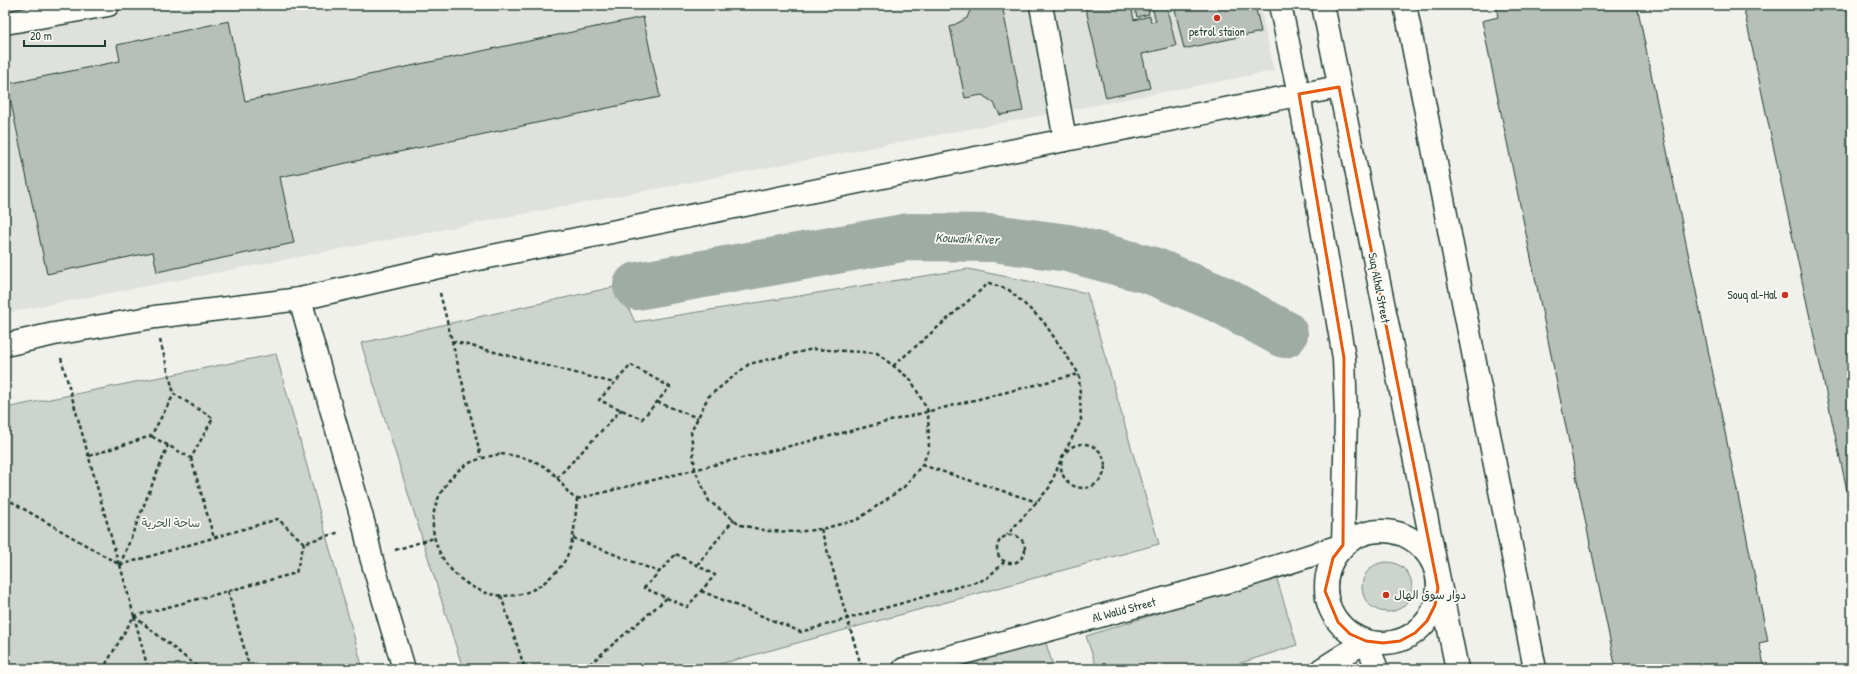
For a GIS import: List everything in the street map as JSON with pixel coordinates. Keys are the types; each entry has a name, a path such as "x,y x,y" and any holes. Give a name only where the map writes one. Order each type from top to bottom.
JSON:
{"main road":[{"path":"5,23 108,5"},
{"path":"1041,5 1065,140"},
{"path":"1280,5 1299,94 1344,358 1346,416 1343,545"},
{"name":"Suq Alhal Street","path":"1323,5 1436,571"},
{"path":"1405,5 1535,669"},
{"path":"5,345 54,334 155,317 300,299 434,268 1065,140 1339,87"},
{"path":"300,299 364,525 371,557 404,669"},
{"path":"1436,571 1438,588 1437,594 1435,605 1427,621 1415,632 1400,640 1383,643 1366,641 1350,634 1338,622 1329,608 1325,591 1328,568 1333,558 1343,545 1357,535 1373,530 1389,530 1405,535 1419,543 1429,556 1436,571 1457,669"},
{"name":"Al Walid Street","path":"904,669 1237,579 1343,545"},
{"path":"1322,669 1366,641"},
{"path":"1366,641 1377,669"}],"path":[{"path":"434,268 481,457"},
{"path":"893,366 989,283 1009,290 1043,321 1079,374 1081,421 1063,455 1049,488 1007,535 1002,537 997,545 998,554 1004,562 1017,562 1024,555 1025,550 1023,541 1011,534 1007,535"},
{"path":"89,456 151,436 174,394 155,317"},
{"path":"54,334 148,669"},
{"path":"452,342 614,383"},
{"path":"813,349 877,353 911,380 928,411 929,449 922,465 904,487 857,520 821,529 797,532 768,532 741,525 709,501 695,470 691,432 708,397 749,364 813,349"},
{"path":"631,365 670,387 657,402 642,419 599,400 631,365"},
{"path":"577,499 574,538 567,557 555,573 540,586 521,594 501,596 478,591 458,578 442,560 434,538 433,517 438,498 448,480 463,467 481,457 501,454 522,456 541,464 557,478 568,494 577,499 1079,374"},
{"path":"174,394 213,418 191,458"},
{"path":"657,402 698,418"},
{"path":"557,478 622,409"},
{"path":"151,436 191,458 214,538"},
{"path":"1085,444 1092,445 1102,454 1104,460 1104,473 1101,479 1096,484 1084,488 1071,485 1062,475 1061,461 1063,455 1072,446 1085,444"},
{"path":"120,566 168,445"},
{"path":"922,465 1037,502"},
{"path":"5,498 120,566 278,519 304,542"},
{"path":"697,565 734,519"},
{"path":"304,542 364,525"},
{"path":"821,529 862,669"},
{"path":"371,557 434,538"},
{"path":"574,538 659,572"},
{"path":"103,669 134,616 296,573 304,542"},
{"path":"676,554 697,565 715,575 687,607 644,588 676,554"},
{"path":"701,591 801,632 986,579 1004,562"},
{"path":"228,591 250,669"},
{"path":"501,596 525,669"},
{"path":"584,669 666,598"},
{"path":"134,616 200,669"}],"highlighted area":[{"path":"1339,87 1438,588 1435,605 1427,621 1415,633 1400,641 1383,643 1366,641 1350,634 1338,622 1325,591 1333,558 1343,545 1344,358 1299,94"}],"shaded area":[{"path":"5,5 1260,5 1274,71 5,313"}],"green space":[{"path":"968,269 1087,293 1159,544 702,669 463,669 361,343 618,286 635,322"},
{"name":"ساحة الحرية","path":"276,354 363,669 5,669 5,408"},
{"path":"1387,562 1396,564 1407,573 1412,587 1410,596 1401,607 1387,612 1378,610 1367,601 1362,587 1364,578 1373,567"},
{"path":"1276,576 1297,645 1222,669 1097,669 1086,636"},
{"path":"1045,640 1054,669 952,669"}],"building":[{"path":"972,5 1002,5 1023,111 1000,115 994,103 982,95 965,98 950,27 967,18"},
{"path":"1085,5 1131,5 1134,20 1150,16 1151,22 1156,21 1152,7 1166,5 1176,46 1142,54 1150,88 1106,98"},
{"path":"1134,5 1149,5 1147,6 1149,14 1137,17"},
{"name":"petrol staion","path":"1174,5 1255,5 1261,32 1184,49"},
{"path":"1496,5 1637,5 1768,641 1759,643 1765,669 1628,669 1627,666 1616,669 1482,21 1498,17"},
{"path":"1743,5 1852,5 1852,514"},
{"path":"643,17 660,97 280,177 294,243 157,272 153,252 47,274 7,84 120,61 117,45 229,21 245,101"}],"waterway":[{"name":"Kouwaik River","path":"637,286 908,237 993,238 1068,248 1153,271 1222,300 1284,334"}],"place":[{"name":"petrol staion","path":"1217,18"},
{"name":"Souq al-Hal","path":"1785,295"},
{"name":"دوار سوق الهال","path":"1386,595"}]}
